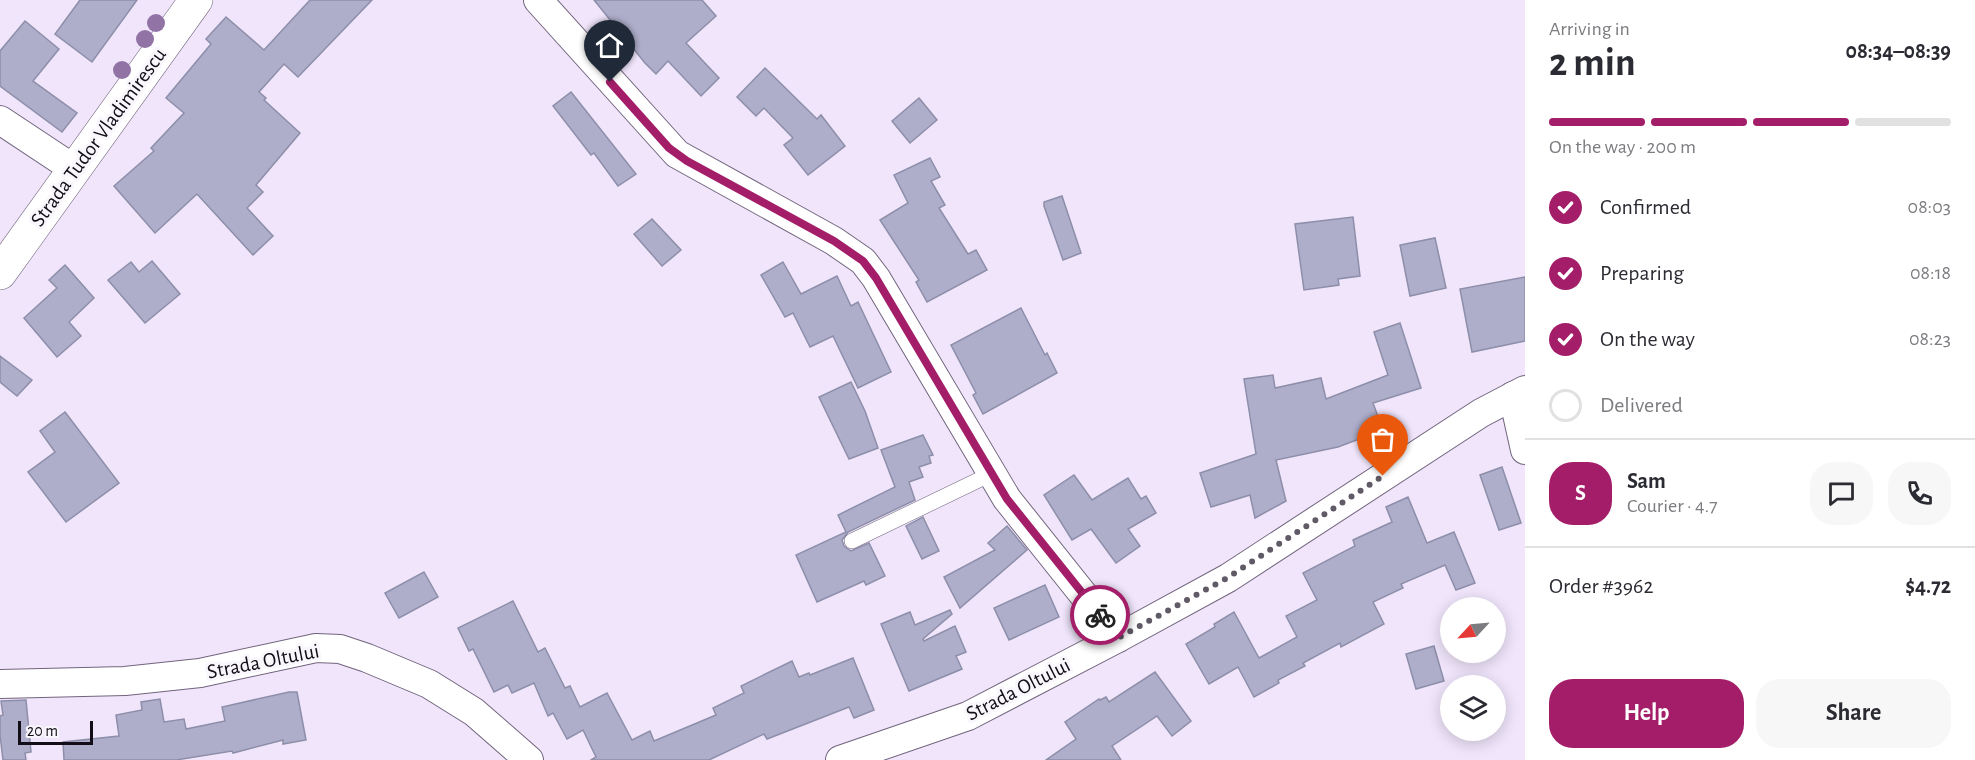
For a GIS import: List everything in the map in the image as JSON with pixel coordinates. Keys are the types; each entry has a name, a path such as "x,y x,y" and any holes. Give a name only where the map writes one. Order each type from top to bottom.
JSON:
{"main road":[{"name":"Strada Tudor Vladimirescu","path":"0,273 196,0"}],"street":[{"path":"537,0 677,154 834,241 863,261 876,278 1007,499 1118,638"},
{"path":"0,120 74,169"},
{"path":"1519,393 1525,450"},
{"name":"Strada Oltului","path":"840,760 968,716 1118,638 1227,578 1481,413 1519,393"},
{"name":"Strada Oltului","path":"0,684 125,681 200,673 316,648 340,649 429,684 474,712 529,760"}],"lane":[{"path":"852,541 991,474"}],"building":[{"path":"80,0 137,0 92,62 55,34"},
{"path":"310,0 372,0 298,77 284,64 259,92 266,98 264,100 300,133 256,185 263,192 247,208 273,236 253,255 197,194 155,233 114,186 154,151 151,148 184,113 166,98 211,44 206,39 226,17 264,50"},
{"path":"594,0 702,0 716,16 686,43 719,78 701,96 668,61 656,74"},
{"path":"25,21 59,49 33,81 77,113 62,132 0,86 0,51"},
{"path":"765,68 817,119 821,115 845,146 808,175 784,145 793,138 764,108 756,116 737,97"},
{"path":"571,92 636,174 618,186 594,153 591,155 553,106"},
{"path":"919,98 937,120 910,143 892,121"},
{"path":"930,158 940,177 931,181 945,205 939,208 968,254 976,250 987,270 927,302 916,282 919,280 880,220 908,203 894,175"},
{"path":"1062,196 1081,253 1063,260 1044,206 1044,202"},
{"path":"1353,217 1360,276 1338,279 1339,285 1304,290 1295,224"},
{"path":"652,219 681,250 662,266 634,234"},
{"path":"1435,238 1446,288 1410,296 1400,245"},
{"path":"152,261 180,294 145,323 108,280 131,262 139,272"},
{"path":"783,262 801,294 837,276 851,306 858,302 891,372 858,388 833,336 810,347 793,313 785,317 761,275"},
{"path":"65,265 94,298 69,322 81,336 57,357 24,318 57,288 49,280"},
{"path":"1525,277 1525,341 1472,352 1460,289"},
{"path":"1021,308 1057,373 983,414 973,395 976,393 951,345"},
{"path":"1400,323 1421,388 1373,403 1383,430 1338,447 1276,460 1286,501 1255,518 1250,495 1211,507 1200,473 1256,454 1244,379 1273,375 1275,388 1321,378 1326,399 1388,375 1374,332"},
{"path":"0,356 32,380 17,396 0,382"},
{"path":"851,382 865,411 878,448 849,459 819,397"},
{"path":"65,412 119,483 66,522 28,472 55,452 40,431"},
{"path":"923,435 933,455 929,456 931,463 919,467 923,477 909,482 915,500 848,532 842,540 844,546 851,551 869,543 885,576 866,585 864,581 817,602 796,555 846,532 838,515 895,487 881,450"},
{"path":"1502,467 1521,523 1499,530 1480,475"},
{"path":"1074,475 1092,500 1128,478 1141,499 1146,496 1156,513 1128,529 1140,546 1116,563 1091,529 1072,540 1044,495"},
{"path":"1408,497 1427,543 1454,532 1475,583 1456,590 1445,565 1401,584 1403,588 1373,602 1384,624 1341,647 1340,643 1303,663 1305,666 1278,680 1279,683 1254,697 1238,667 1209,684 1186,644 1215,627 1214,624 1234,612 1259,658 1297,637 1286,616 1317,600 1303,573 1355,546 1353,540 1392,522 1386,507"},
{"path":"923,517 939,551 922,559 906,526"},
{"path":"1007,526 1027,550 960,608 944,577 995,550 988,543"},
{"path":"424,572 438,597 399,618 385,593"},
{"path":"1045,585 1059,617 1009,640 994,608"},
{"path":"513,601 538,652 545,648 565,688 570,686 580,707 607,693 632,740 650,731 654,741 716,715 713,708 744,693 741,686 792,661 799,677 853,658 874,710 854,718 849,707 767,739 764,734 709,760 591,760 596,757 583,730 567,739 553,713 548,716 534,683 512,693 508,685 494,692 473,649 469,651 458,628"},
{"path":"950,610 952,614 923,639 924,641 955,626 966,652 956,656 962,669 909,691 881,624 910,612 915,625"},
{"path":"1434,646 1442,675 1440,675 1440,682 1416,689 1406,654"},
{"path":"1155,672 1191,721 1172,736 1157,716 1112,746 1121,760 1046,760 1076,739 1065,722 1099,699 1106,697 1109,702"},
{"path":"297,692 306,740 283,744 283,740 233,753 232,751 176,760 64,760 63,742 119,736 116,715 142,710 141,702 160,699 164,722 184,719 186,729 225,721 222,707"},
{"path":"26,700 31,752 25,753 26,760 3,760 0,735 0,716 3,715 1,701"}],"way so far":[{"path":"1100,615 1118,638 1227,578 1383,476"}],"route":[{"path":"610,82 677,154 834,241 863,261 876,278 1007,499 1100,615"}]}
